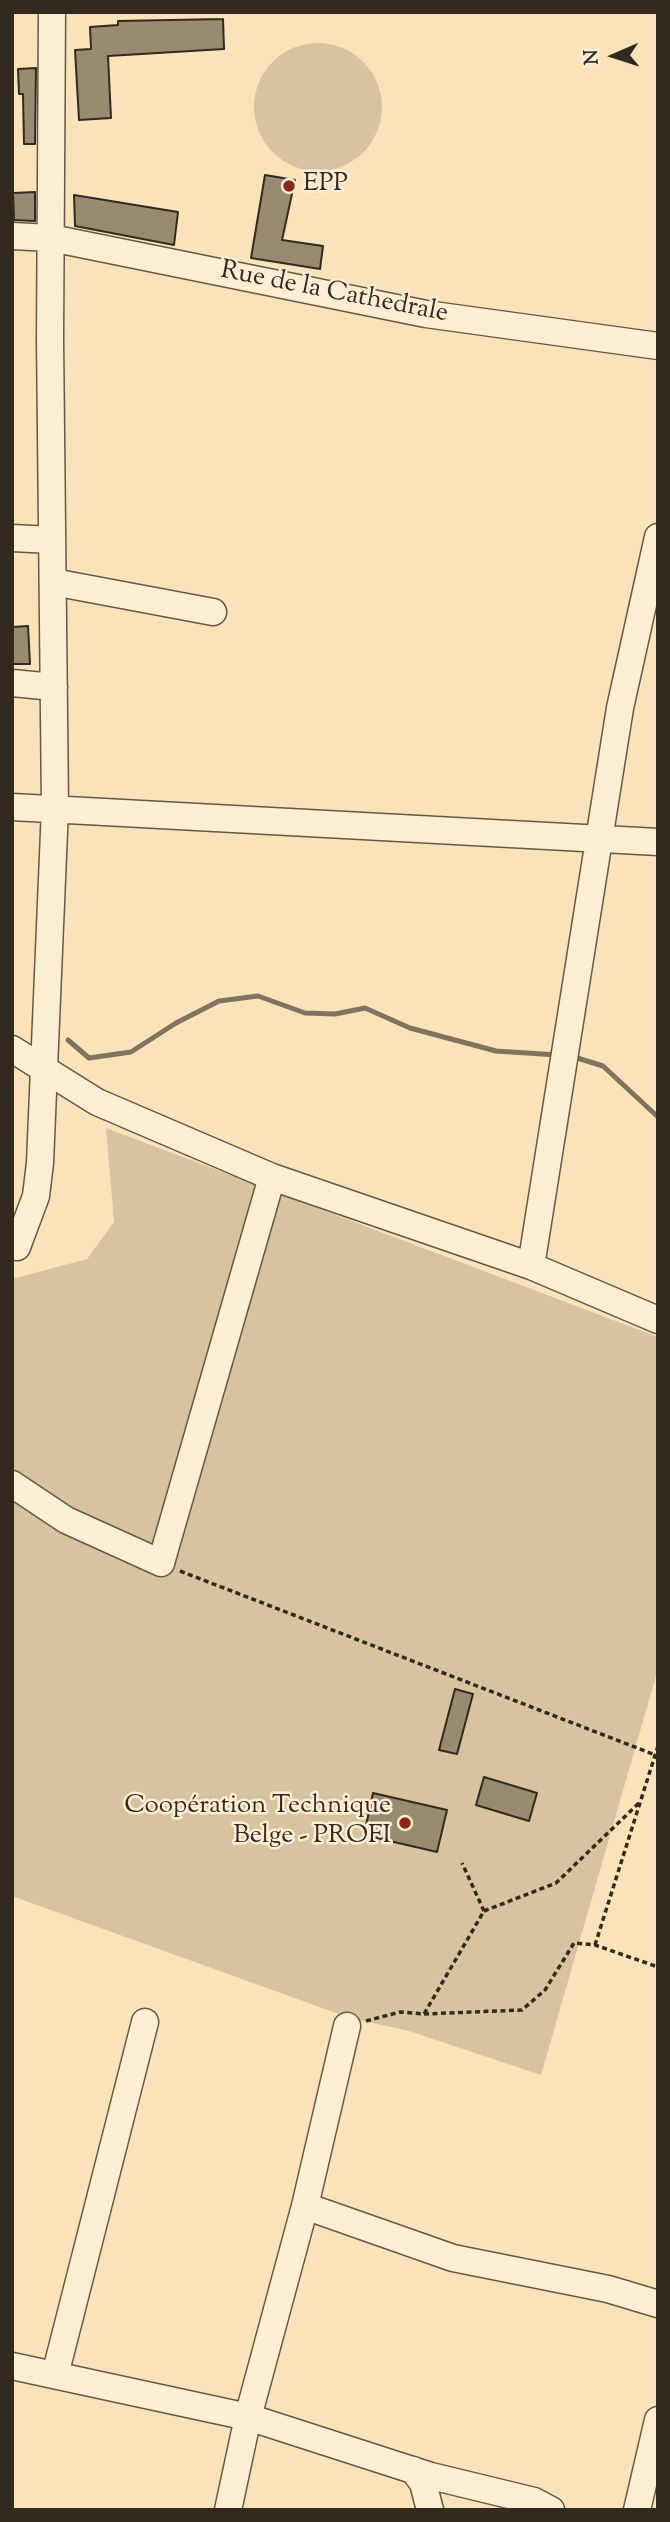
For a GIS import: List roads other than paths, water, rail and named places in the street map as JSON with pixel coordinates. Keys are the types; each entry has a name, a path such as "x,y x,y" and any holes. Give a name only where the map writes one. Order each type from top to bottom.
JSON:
{"street":[{"path":"17,1247 36,1196 55,808 52,12"},
{"name":"Rue de la Cathedrale","path":"12,236 51,238 426,314 658,346"},
{"path":"531,1266 620,708 658,537"},
{"path":"12,538 52,540"},
{"path":"53,582 213,612"},
{"path":"12,683 54,687"},
{"path":"12,807 658,842"},
{"path":"12,1049 97,1102 272,1177 531,1266 658,1320"},
{"path":"12,1484 66,1520 160,1563 272,1177"},
{"path":"55,2375 145,2022"},
{"path":"228,2510 275,2307 305,2206 347,2026"},
{"path":"305,2206 453,2258 608,2289 658,2304"},
{"path":"12,2366 248,2417 413,2470 534,2501 551,2510"},
{"path":"636,2510 658,2420"},
{"path":"413,2470 423,2483 430,2510"}],"waterway":[{"path":"68,1040 89,1058 131,1052 176,1023 219,1001 258,996 305,1013 335,1014 365,1008 410,1028 496,1051 557,1055"},
{"path":"571,1056 603,1066 658,1117"}],"place":[{"name":"EPP","path":"289,186"},
{"name":"Coopération Technique Belge - PROFI","path":"405,1823"}]}
